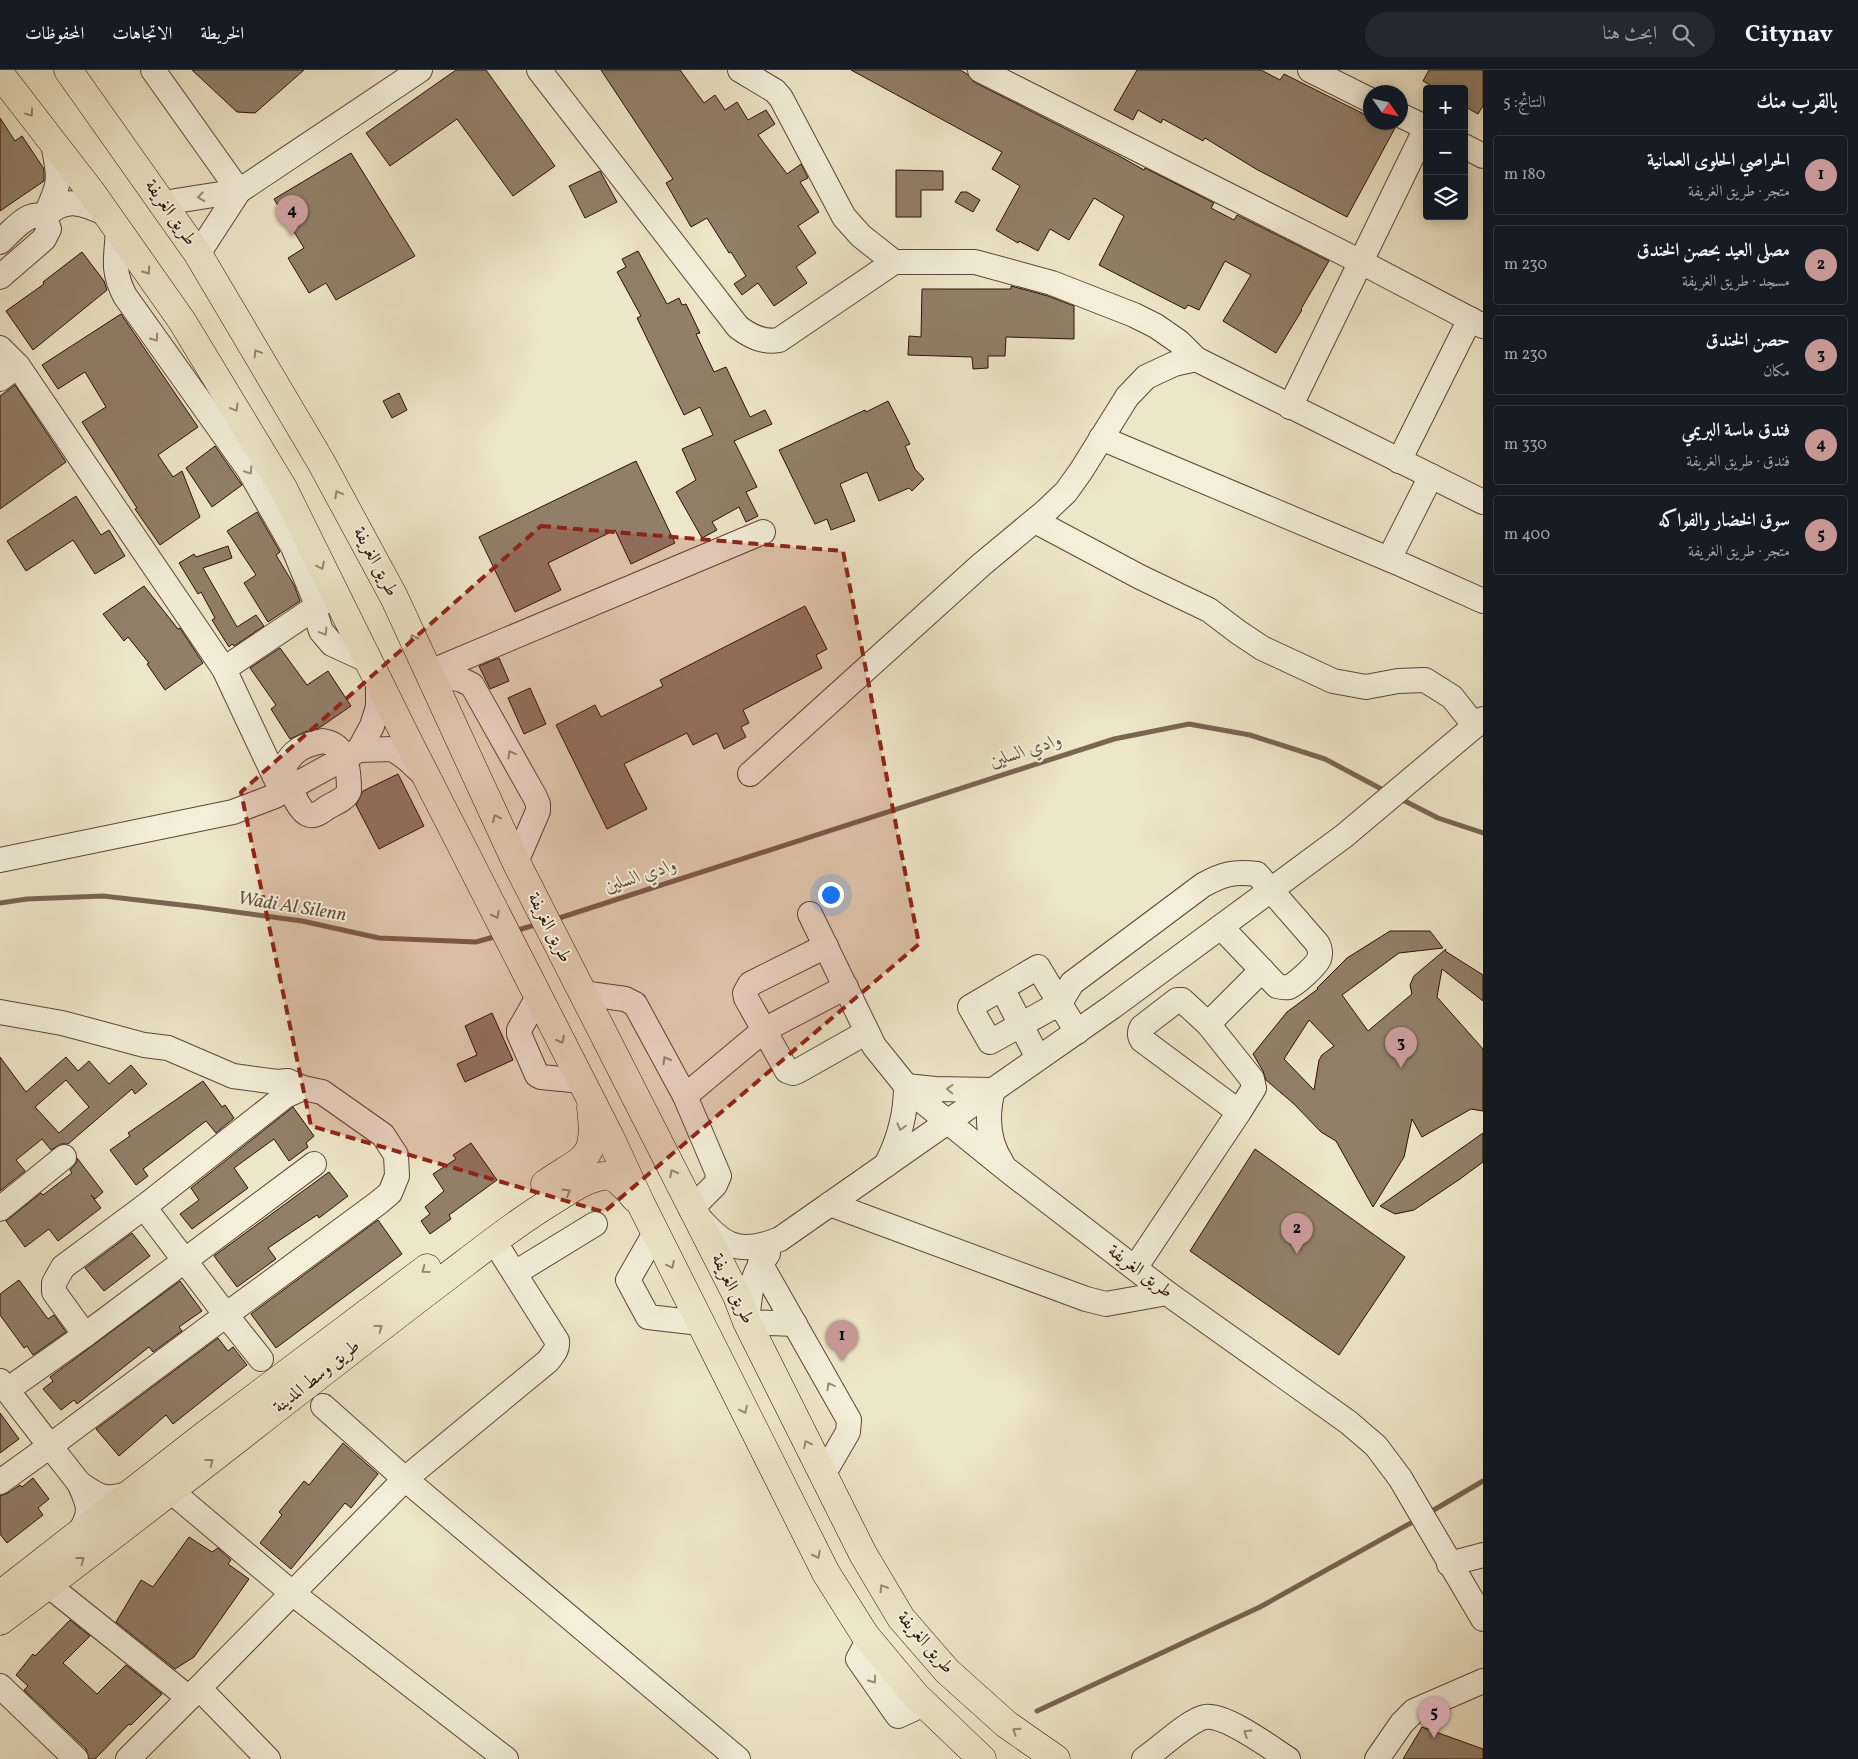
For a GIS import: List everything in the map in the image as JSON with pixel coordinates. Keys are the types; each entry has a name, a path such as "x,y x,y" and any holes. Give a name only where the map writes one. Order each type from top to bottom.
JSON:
{"main road":[{"name":"طريق الغريفة","path":"68,70 198,254 321,462 394,596 516,862 736,1296 747,1322 863,1554 901,1618 947,1671 1006,1724 1056,1759"},
{"path":"0,74 54,144 182,320 282,488 325,601 374,671 826,1573 868,1639 924,1704 982,1759"},
{"name":"طريق وسط المدينة","path":"0,1595 300,1363 475,1233 580,1162 588,1153 592,1142 592,1120 585,1089"},
{"name":"طريق وسط المدينة","path":"0,1621 172,1492 277,1410 332,1363 531,1214 582,1183 604,1176 614,1178 641,1204"}],"street":[{"path":"152,70 239,191"},
{"path":"198,254 239,191 420,70"},
{"path":"538,70 738,327 746,333 764,340 779,340 894,262 975,262 1052,283 1142,318 1179,342 1196,360 1483,502"},
{"path":"740,70 775,91 781,98 844,217 861,236 894,262"},
{"path":"1310,70 1363,96"},
{"path":"989,72 1476,322 1399,461"},
{"path":"1408,119 1423,126"},
{"path":"1290,407 1426,130"},
{"path":"0,276 44,239 49,229 44,218 58,185 59,171 54,144"},
{"path":"1468,148 1483,156"},
{"path":"163,203 239,191"},
{"path":"44,218 52,208 72,203 94,208 112,223"},
{"path":"0,242 25,220 34,216 44,218"},
{"path":"0,348 9,373 224,669 286,790 303,812 312,815 317,814 348,794 352,754 372,726 378,707 374,671"},
{"path":"750,774 981,565 1066,492 1127,397 1146,377 1174,364 1196,360"},
{"path":"1101,438 1389,559 1483,601"},
{"path":"1389,559 1431,476"},
{"path":"582,994 625,1000 635,1004 685,1096 719,1176 715,1185 691,1209 717,1237 734,1245 750,1248 763,1246 780,1239 1077,1032 1344,836 1479,722 1452,697 1425,680 1398,681 1366,687 1333,681 1262,648 1209,610 1140,577 1035,520"},
{"path":"430,672 764,532"},
{"path":"224,669 325,601"},
{"path":"430,672 462,680 472,685 535,797 538,811 516,862"},
{"path":"286,790 284,768 288,759 305,745 323,741 332,742 352,754"},
{"path":"0,860 233,812 286,790 352,754 393,749 408,759 427,778"},
{"path":"1077,1032 1060,1003 1038,967 970,1007 990,1042 1060,1003 1072,983 1203,885 1219,876 1239,871 1257,874 1271,889 1317,943 1320,950 1319,958 1316,964 1291,986 1287,988 1276,986 1221,926"},
{"name":"طريق الغريفة","path":"810,914 874,1046 906,1086 977,1145 1135,1268 1348,1422 1376,1446 1400,1478 1483,1619"},
{"path":"826,946 750,984 745,993 746,998 787,1072 793,1073 867,1032"},
{"path":"1208,1024 1262,970"},
{"path":"685,1096 764,1030 846,987"},
{"path":"1002,988 1038,1058"},
{"path":"538,997 519,1030 534,1071 541,1077 585,1089"},
{"path":"1135,1268 1239,1112 1254,1088 1254,1083 1208,1024 1185,1001 1180,999 1142,1027 1140,1036 1239,1112"},
{"path":"0,1012 62,1023 144,1045 168,1048 233,1076 276,1082 288,1081 302,1088 322,1092 383,1135 396,1155 396,1176 390,1193 378,1203 0,1482"},
{"path":"886,1165 904,1119 906,1086 936,1089 993,1090"},
{"path":"85,1335 54,1292 54,1283 63,1267 144,1207 285,1096 302,1088"},
{"path":"993,1090 989,1106 988,1123 997,1155 1006,1168"},
{"path":"917,1144 937,1141 977,1145"},
{"path":"0,1209 64,1157"},
{"path":"131,1492 113,1499 101,1497 79,1482 2,1384 85,1335 314,1164"},
{"path":"830,1204 1086,1299 1106,1304 1167,1292"},
{"path":"144,1207 261,1359 286,1367 300,1363"},
{"path":"515,1273 594,1224"},
{"path":"656,1233 628,1280 648,1317 700,1323"},
{"path":"780,1239 760,1263 753,1278 747,1322 795,1324"},
{"path":"128,1759 405,1479 556,1352 557,1341 494,1241"},
{"path":"760,1263 848,1420 848,1432 823,1475"},
{"path":"251,1400 261,1382 263,1372 261,1359"},
{"path":"323,1406 325,1383 332,1363"},
{"path":"277,1410 306,1405 323,1406 405,1479 738,1759"},
{"path":"78,1534 87,1521 89,1510 79,1482"},
{"path":"172,1492 292,1593 506,1759"},
{"path":"1446,1558 1483,1555"},
{"path":"48,1585 194,1693 268,1759"},
{"path":"1377,1759 1402,1723 1414,1710 1483,1681"},
{"path":"0,1686 76,1759"},
{"path":"1144,1759 1191,1725 1207,1717 1227,1721 1288,1759"}],"highlighted area":[{"path":"541,526 843,551 919,944 604,1212 311,1126 241,792"}],"building":[{"path":"192,70 304,70 255,113 237,112"},
{"path":"456,70 486,70 555,166 513,196 457,119 390,166 366,133"},
{"path":"601,70 680,70 704,103 715,95 725,110 737,102 748,120 766,110 775,124 758,135 787,174 801,164 808,178 800,182 819,212 798,226 816,253 796,267 807,283 774,306 758,283 742,295 734,284 746,276 731,252 729,253 707,218 691,227 666,183 673,179"},
{"path":"851,70 960,70 967,74 974,82 1144,170 1145,168 1214,203 1211,208 1234,220 1237,215 1329,261 1276,353 1223,321 1251,275 1225,261 1199,310 1188,305 1185,309 1099,265 1124,216 1094,198 1069,240 1050,229 1038,251 1019,241 1018,243 996,230 1020,186 992,169 1002,152"},
{"path":"1137,70 1261,70 1280,80 1284,74 1363,114 1363,130 1394,130 1347,217 1256,169 1205,138 1203,141 1163,119 1161,123 1138,110 1133,120 1114,110"},
{"path":"1429,70 1483,70 1483,106 1478,114 1468,108 1468,85 1430,85 1423,81"},
{"path":"0,118 15,141 22,136 44,169 44,181 0,211"},
{"path":"351,153 415,256 336,300 326,283 309,293 288,258 304,248 274,199"},
{"path":"896,170 943,171 943,190 921,190 921,217 896,217"},
{"path":"600,171 617,202 585,218 569,186"},
{"path":"961,192 967,192 980,200 973,212 955,202"},
{"path":"638,251 667,304 679,298 682,305 686,304 700,333 696,334 714,372 726,367 750,417 765,410 772,424 734,441 757,487 746,492 758,516 746,522 739,507 712,522 717,530 702,538 676,492 696,480 682,449 713,435 700,407 684,415 637,318 641,316 617,272 626,267 622,259"},
{"path":"82,252 104,281 107,290 33,350 6,311 44,284 43,282"},
{"path":"1011,286 1048,296 1074,306 1074,339 1006,337 1005,356 988,356 988,368 973,369 972,357 908,355 909,336 921,337 922,289 1011,289"},
{"path":"121,314 198,427 158,455 173,477 182,471 200,517 160,545 135,509 137,508 82,422 106,407 85,372 58,389 42,365"},
{"path":"15,385 66,462 0,509 0,396"},
{"path":"399,393 407,410 392,418 383,401"},
{"path":"888,401 910,444 905,446 915,469 924,479 912,491 909,488 879,501 867,472 840,484 855,521 831,530 827,519 815,524 779,450"},
{"path":"215,446 242,485 212,507 186,468"},
{"path":"636,461 675,543 631,564 615,530 548,563 561,590 515,612 479,537"},
{"path":"76,496 101,535 109,530 125,556 95,574 73,540 26,571 7,541"},
{"path":"257,512 280,552 276,555 294,585 300,601 268,622 244,583 256,575 227,531"},
{"path":"228,546 232,558 203,568 237,627 256,615 264,626 234,646 232,644 229,647 212,620 215,618 201,592 198,594 179,563 194,554 196,557"},
{"path":"144,586 178,629 180,628 203,663 165,690 147,664 149,663 128,637 124,641 103,614"},
{"path":"805,606 827,649 816,655 822,668 743,710 749,723 741,727 746,737 724,749 717,733 693,745 687,733 624,764 647,809 607,829 556,725 595,705 601,717 663,686 660,680"},
{"path":"280,648 307,685 328,671 351,706 319,728 290,739 271,709 276,705 250,668"},
{"path":"499,658 509,681 490,689 479,666"},
{"path":"530,688 546,724 524,734 508,698"},
{"path":"398,774 424,826 379,849 356,805 363,791"},
{"path":"1390,931 1430,931 1443,948 1399,953 1342,995 1368,1031 1412,994 1410,985 1414,976 1446,949 1445,951 1483,975 1483,1001 1442,969 1437,997 1483,1049 1483,1111 1471,1109 1422,1137 1412,1119 1404,1157 1373,1207 1336,1141 1321,1132 1294,1104 1266,1080 1253,1054 1287,1012 1318,989 1347,958","holes":["1309,1020 1334,1046 1322,1055 1319,1060 1314,1090 1284,1059"]},
{"path":"492,1013 513,1060 465,1082 457,1064 477,1055 465,1026"},
{"path":"0,1057 26,1092 66,1057 78,1071 89,1061 109,1084 131,1065 147,1084 135,1094 132,1089 68,1144 61,1144 51,1150 42,1139 16,1160 25,1171 0,1191","holes":["66,1080 89,1107 59,1133 35,1107"]},
{"path":"203,1081 222,1107 225,1105 234,1118 216,1133 206,1121 143,1169 148,1176 136,1185 110,1150 130,1136 128,1133"},
{"path":"293,1107 314,1136 306,1143 308,1147 289,1161 274,1139 234,1168 248,1188 192,1229 180,1214 199,1200 191,1188"},
{"path":"1483,1133 1483,1162 1460,1179 1414,1210 1395,1214 1380,1206"},
{"path":"471,1143 497,1180 449,1215 451,1219 430,1234 421,1221 430,1214 425,1207 444,1191 433,1174 456,1159 453,1155"},
{"path":"1255,1149 1405,1257 1339,1355 1190,1251"},
{"path":"77,1158 103,1192 95,1199 91,1195 101,1208 58,1241 49,1229 25,1247 6,1221 41,1193 43,1195 72,1173 70,1170 77,1162"},
{"path":"329,1172 348,1196 319,1218 317,1215 268,1248 276,1259 237,1287 214,1256"},
{"path":"378,1220 402,1254 276,1348 251,1314"},
{"path":"132,1233 150,1256 104,1291 85,1268"},
{"path":"19,1280 48,1319 54,1315 66,1332 33,1355 27,1346 24,1348 0,1315 0,1294"},
{"path":"180,1281 202,1311 179,1327 182,1331 153,1352 149,1347 77,1404 74,1400 61,1410 43,1389 53,1381 50,1377"},
{"path":"218,1338 228,1351 233,1347 247,1365 173,1424 166,1415 119,1456 96,1429"},
{"path":"0,1413 19,1439 0,1453"},
{"path":"343,1443 378,1474 351,1508 345,1503 291,1569 260,1543 282,1515 279,1512 304,1481 309,1485"},
{"path":"33,1478 49,1499 38,1508 43,1515 7,1543 0,1534 0,1496 20,1485 22,1487"},
{"path":"189,1537 212,1552 218,1548 231,1560 228,1564 249,1579 194,1657 175,1669 116,1622 141,1580 153,1587"},
{"path":"70,1620 90,1636 63,1663 97,1694 126,1665 162,1694 95,1759 89,1759 86,1749 24,1690 28,1686 16,1675 33,1654 35,1656"},
{"path":"1422,1727 1483,1749 1483,1759 1403,1759"}],"waterway":[{"name":"وادي السلين","path":"553,920 1114,739 1189,724 1250,735 1325,759 1387,792"},
{"name":"وادي السلين","path":"1399,798 1438,818 1483,833"},
{"name":"Wadi Al Silenn","path":"0,903 27,899 103,896 302,921 379,938 476,942 497,936"},
{"name":"Wadi Al Silenn","path":"515,931 538,924"},
{"path":"1427,1514 1483,1481"},
{"path":"1037,1711 1260,1607 1418,1519"}],"place":[{"name":"فندق ماسة البريمي","path":"292,236"},
{"name":"حصن الخندق","path":"1401,1068"},
{"name":"مصلى العيد بحصن الخندق","path":"1297,1254"},
{"name":"الحراصي الحلوى العمانية","path":"842,1361"},
{"name":"سوق الخضار والفواكه","path":"1434,1738"}]}
